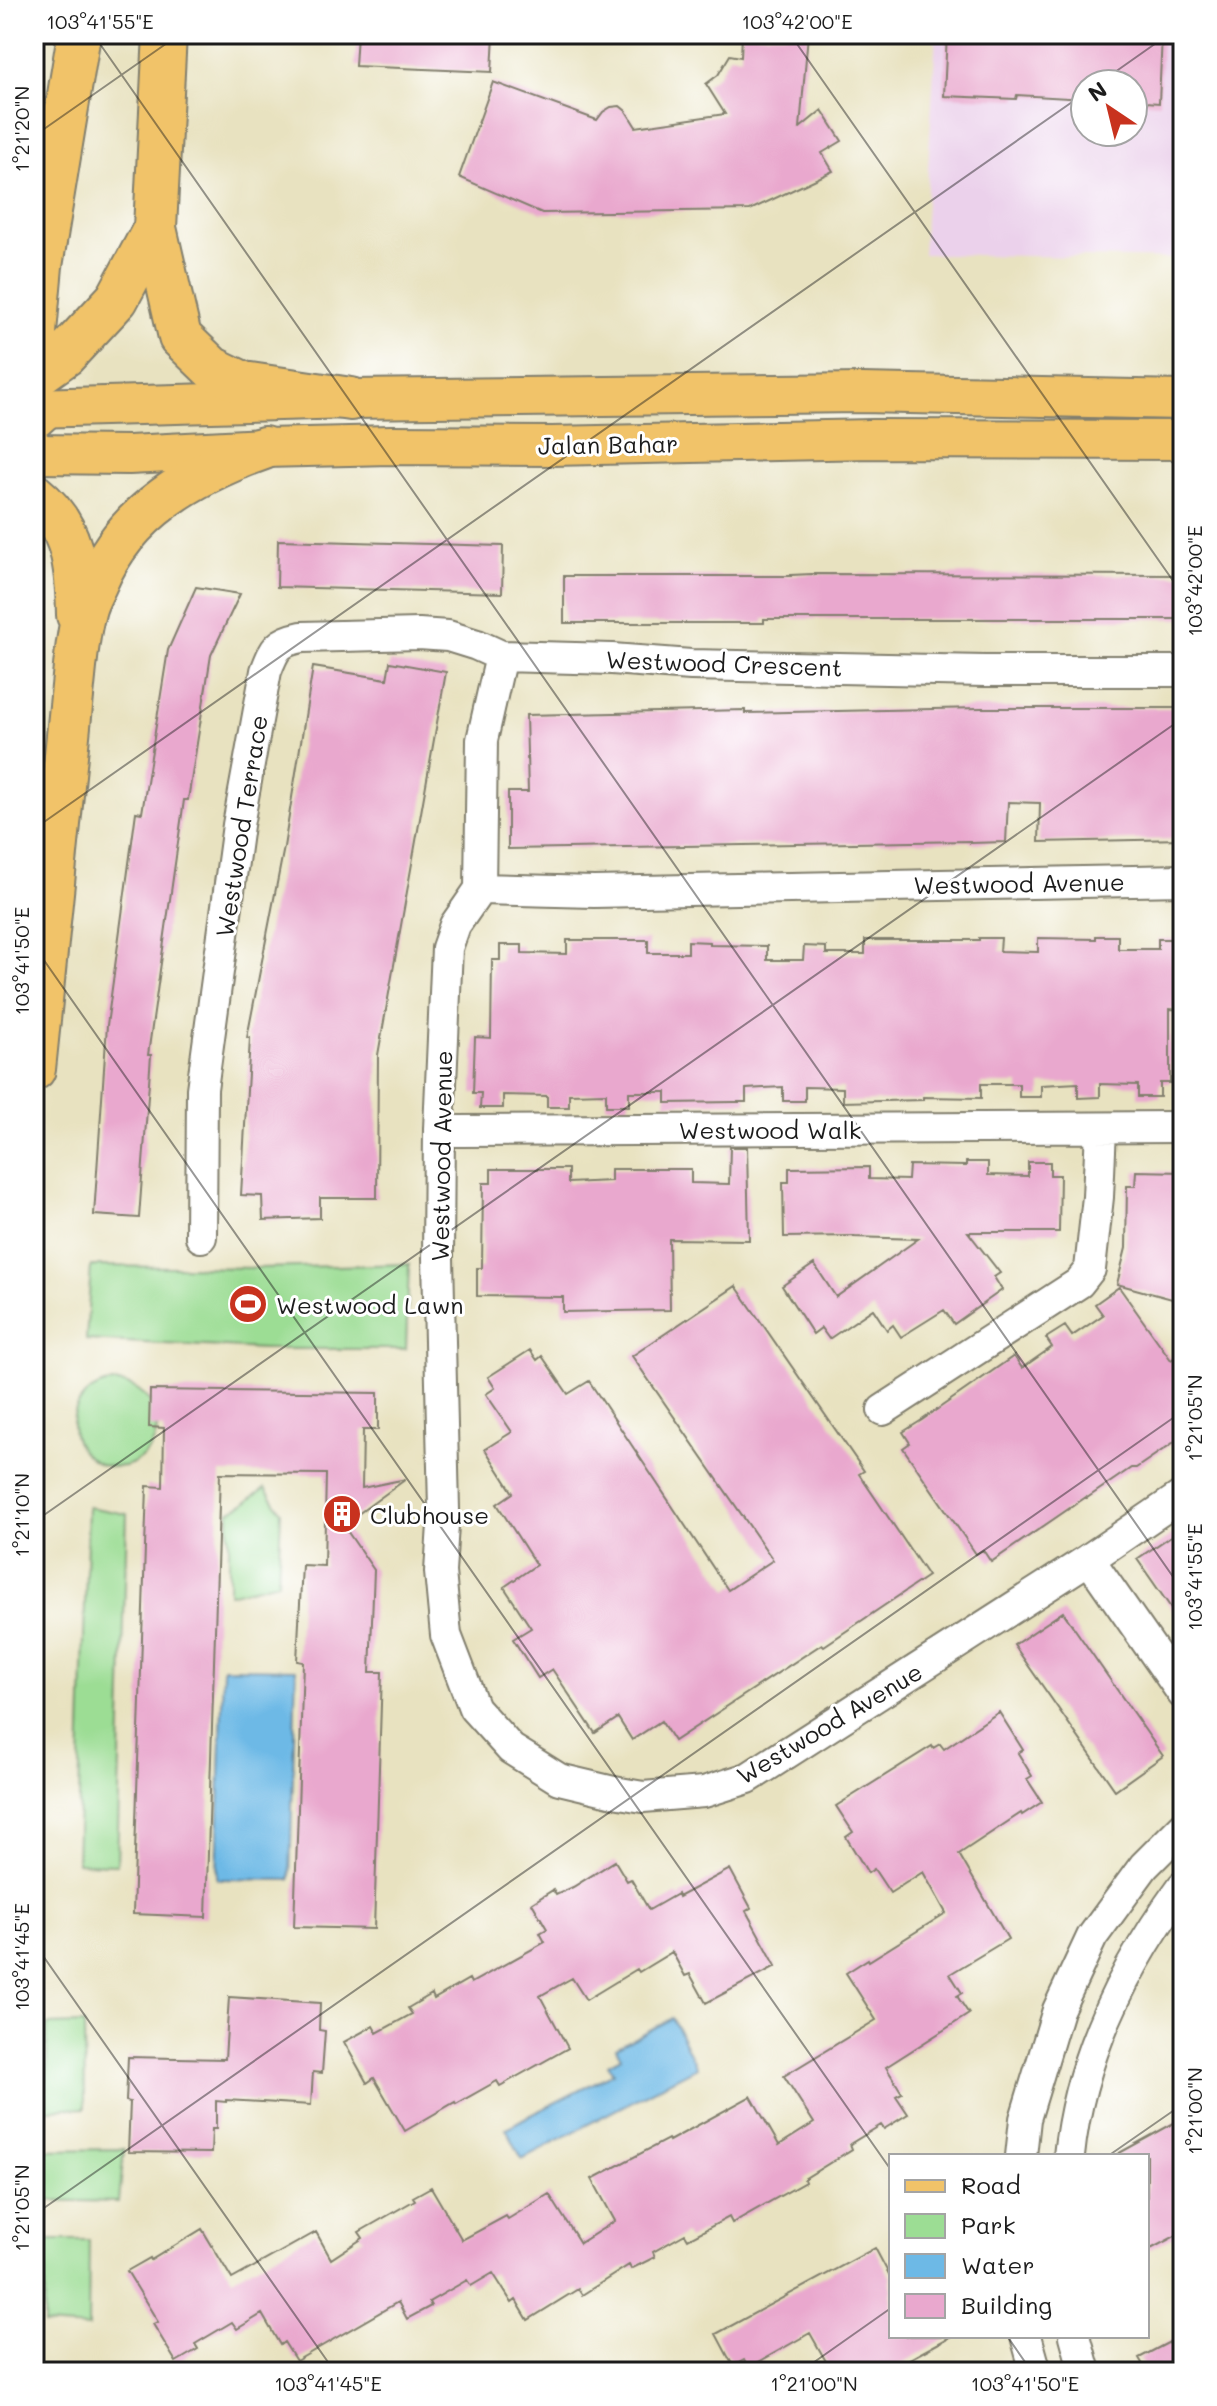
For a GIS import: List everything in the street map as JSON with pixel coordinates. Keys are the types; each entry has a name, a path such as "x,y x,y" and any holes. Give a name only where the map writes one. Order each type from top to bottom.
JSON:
{"highway":[{"path":"34,343 41,266 79,34"},
{"path":"165,34 155,228 180,337 212,368 243,383 351,399"},
{"path":"78,649 77,568 67,536 49,506 36,433 65,355 117,299 155,228"},
{"path":"34,1069 84,611 117,543 143,515 162,498 207,471 264,448"}],"main road":[{"name":"Jalan Bahar","path":"36,433 351,399 862,393 1183,400"},
{"path":"862,393 891,410 890,426 873,439"},
{"name":"Jalan Bahar","path":"36,433 129,455 391,445 552,446 873,439 1183,440"}],"street":[{"name":"Westwood Terrace","path":"201,1237 202,1089 214,989 238,825 266,671 275,650 285,641 302,637 419,634 448,636 501,656"},
{"name":"Westwood Crescent","path":"501,656 691,665 985,671 1183,671"},
{"path":"480,889 482,740 501,656"},
{"name":"Westwood Avenue","path":"1183,880 594,892 480,889 455,925 447,948 439,1129 438,1333 444,1509 440,1572 446,1635 474,1708 511,1749 559,1779 643,1797 704,1792 748,1778 1183,1495"},
{"name":"Westwood Walk","path":"439,1129 1178,1127"},
{"path":"883,1410 1079,1283 1090,1269 1101,1128"},
{"path":"1089,1559 1183,1694"},
{"path":"1021,2154 1025,2119 1058,2010 1092,1937 1144,1866 1183,1827"},
{"path":"1069,2154 1072,2128 1094,2046 1130,1965 1183,1886"},
{"path":"1027,2338 1036,2372"},
{"path":"1076,2338 1085,2372"}],"shaded area":[{"path":"936,34 1183,34 1183,259 923,254"}],"green space":[{"name":"Westwood Lawn","path":"409,1264 406,1349 264,1349 86,1340 91,1266 260,1268"},
{"path":"107,1383 123,1383 139,1390 150,1401 157,1425 154,1441 145,1455 123,1467 107,1467 91,1460 80,1449 73,1433 73,1417 80,1401 91,1390"},
{"path":"265,1488 281,1511 278,1582 229,1594 229,1512"},
{"path":"88,1507 127,1514 117,1864 77,1863"},
{"path":"84,2024 85,2108 47,2110 47,2025"},
{"path":"124,2149 119,2202 34,2200 34,2150"},
{"path":"46,2240 89,2240 88,2328 44,2325"}],"water":[{"path":"223,1668 296,1669 290,1880 217,1879"},
{"path":"672,2018 697,2067 522,2159 506,2128 613,2073 608,2064 621,2057 616,2048"}],"building":[{"path":"357,34 494,34 492,72 355,66"},
{"path":"742,34 808,34 800,128 822,110 842,141 822,153 833,171 750,210 542,213 459,177 493,82 597,120 611,107 620,106 636,127 725,114 706,84 718,75 730,55 741,57"},
{"path":"947,34 1162,34 1159,103 1149,102 1149,68 1069,68 1069,98 944,96"},
{"path":"278,540 503,546 502,593 277,587"},
{"path":"1183,575 1183,619 764,619 764,623 564,623 564,576"},
{"path":"196,587 240,594 211,655 188,800 184,800 148,1055 151,1055 139,1218 94,1215 107,1025 136,812 142,813 168,650"},
{"path":"390,662 446,672 378,1055 377,1198 320,1198 320,1218 263,1220 262,1196 241,1195 250,1038 247,1038 284,847 313,667 387,679"},
{"path":"1183,708 1183,839 1039,842 1040,803 1008,802 1006,842 508,849 508,792 528,792 526,715"},
{"path":"1096,936 1118,936 1118,949 1158,949 1158,939 1181,939 1183,1010 1170,1009 1170,1083 1160,1083 1160,1097 1138,1097 1138,1085 1100,1084 1100,1097 1078,1098 1078,1083 1041,1085 1041,1097 1019,1097 1019,1084 981,1084 981,1098 923,1097 923,1100 843,1102 843,1088 805,1087 805,1101 783,1101 783,1087 746,1089 746,1102 666,1103 666,1092 629,1092 629,1106 606,1106 606,1093 569,1094 569,1107 547,1107 547,1096 503,1095 503,1108 480,1108 481,1093 473,1093 475,1037 491,1038 492,960 500,960 500,945 522,945 522,953 567,954 567,940 648,940 648,953 688,953 688,941 710,942 710,945 767,946 767,960 803,960 804,946 826,947 826,954 865,954 865,940 1001,938 1000,951 1038,952 1038,938 1096,939"},
{"path":"730,1147 747,1147 749,1240 669,1239 670,1310 563,1312 563,1297 477,1296 477,1268 482,1268 483,1183 491,1183 491,1169 568,1169 568,1183 611,1181 611,1169 691,1169 691,1183 729,1184"},
{"path":"966,1162 988,1162 988,1175 1028,1176 1028,1162 1050,1162 1050,1175 1060,1175 1059,1232 968,1232 1000,1273 994,1277 1002,1290 954,1324 944,1310 901,1337 893,1325 887,1330 873,1309 829,1339 821,1328 813,1334 782,1286 814,1264 836,1297 918,1239 784,1237 783,1182 789,1182 789,1168 869,1167 869,1179 908,1180 909,1165 966,1166"},
{"path":"1136,1171 1183,1172 1183,1302 1117,1284 1126,1248 1127,1186 1135,1186"},
{"path":"736,1286 864,1471 859,1474 928,1576 674,1741 661,1721 632,1740 618,1718 595,1733 552,1669 538,1678 513,1639 531,1628 504,1587 536,1565 497,1504 513,1493 485,1449 512,1432 486,1394 495,1388 488,1377 530,1350 537,1360 542,1356 568,1394 589,1381 728,1590 773,1560 632,1356"},
{"path":"1119,1287 1171,1360 1183,1352 1183,1436 991,1562 983,1550 976,1554 903,1448 910,1443 903,1432 1014,1356 1022,1368 1052,1347 1046,1338 1065,1326 1072,1336 1103,1315 1095,1304"},
{"path":"150,1390 378,1393 378,1430 363,1430 362,1488 406,1479 343,1525 374,1570 370,1672 382,1672 374,1929 294,1927 303,1662 297,1661 302,1565 324,1566 326,1474 220,1473 206,1917 133,1914 147,1486 163,1487 164,1428 149,1427"},
{"path":"1183,1528 1183,1625 1137,1559"},
{"path":"1063,1612 1163,1756 1115,1790 1014,1645"},
{"path":"999,1712 1023,1750 1018,1753 1032,1776 1027,1779 1042,1802 959,1854 1008,1939 950,1974 962,1993 957,1996 969,2014 886,2067 902,2093 896,2096 908,2114 884,2129 881,2125 850,2144 852,2149 804,2179 805,2182 732,2223 729,2217 688,2239 685,2234 653,2252 655,2257 631,2269 629,2265 582,2295 578,2289 528,2320 516,2300 512,2303 493,2273 471,2286 467,2280 407,2319 398,2302 296,2361 284,2342 280,2345 262,2314 237,2329 232,2322 195,2344 198,2349 176,2362 153,2324 158,2322 127,2271 202,2229 232,2279 316,2232 331,2259 363,2238 359,2232 415,2200 413,2197 431,2187 462,2240 506,2216 508,2219 549,2194 580,2243 615,2221 592,2179 751,2096 779,2145 814,2123 784,2076 876,2020 846,1973 946,1913 923,1872 890,1893 874,1869 868,1873 846,1837 853,1832 836,1806 932,1746 940,1744 944,1749"},
{"path":"615,1861 627,1881 631,1879 649,1910 730,1869 751,1908 746,1911 776,1966 706,2003 690,1974 685,1976 672,1952 586,2000 572,1978 540,1996 568,2048 500,2086 497,2081 455,2102 405,2131 374,2078 367,2083 344,2042 373,2026 377,2033 412,2014 408,2008 432,1994 434,1999 469,1979 471,1983 545,1942 540,1933 547,1929 532,1903 553,1890 556,1895 573,1887"},
{"path":"229,1997 320,2003 319,2030 325,2031 322,2073 313,2072 311,2105 216,2101 216,2129 212,2129 211,2153 128,2152 128,2057 225,2059"},
{"path":"1183,2118 1183,2232 1149,2250 1149,2154 1118,2154"},
{"path":"875,2248 889,2274 889,2338 948,2338 886,2372 832,2372 810,2333 748,2368 744,2360 733,2366 716,2334"},
{"path":"1183,2335 1183,2372 1147,2372 1139,2358"}],"place":[{"name":"Westwood Lawn","path":"248,1304"},
{"name":"Clubhouse","path":"342,1514"}]}
